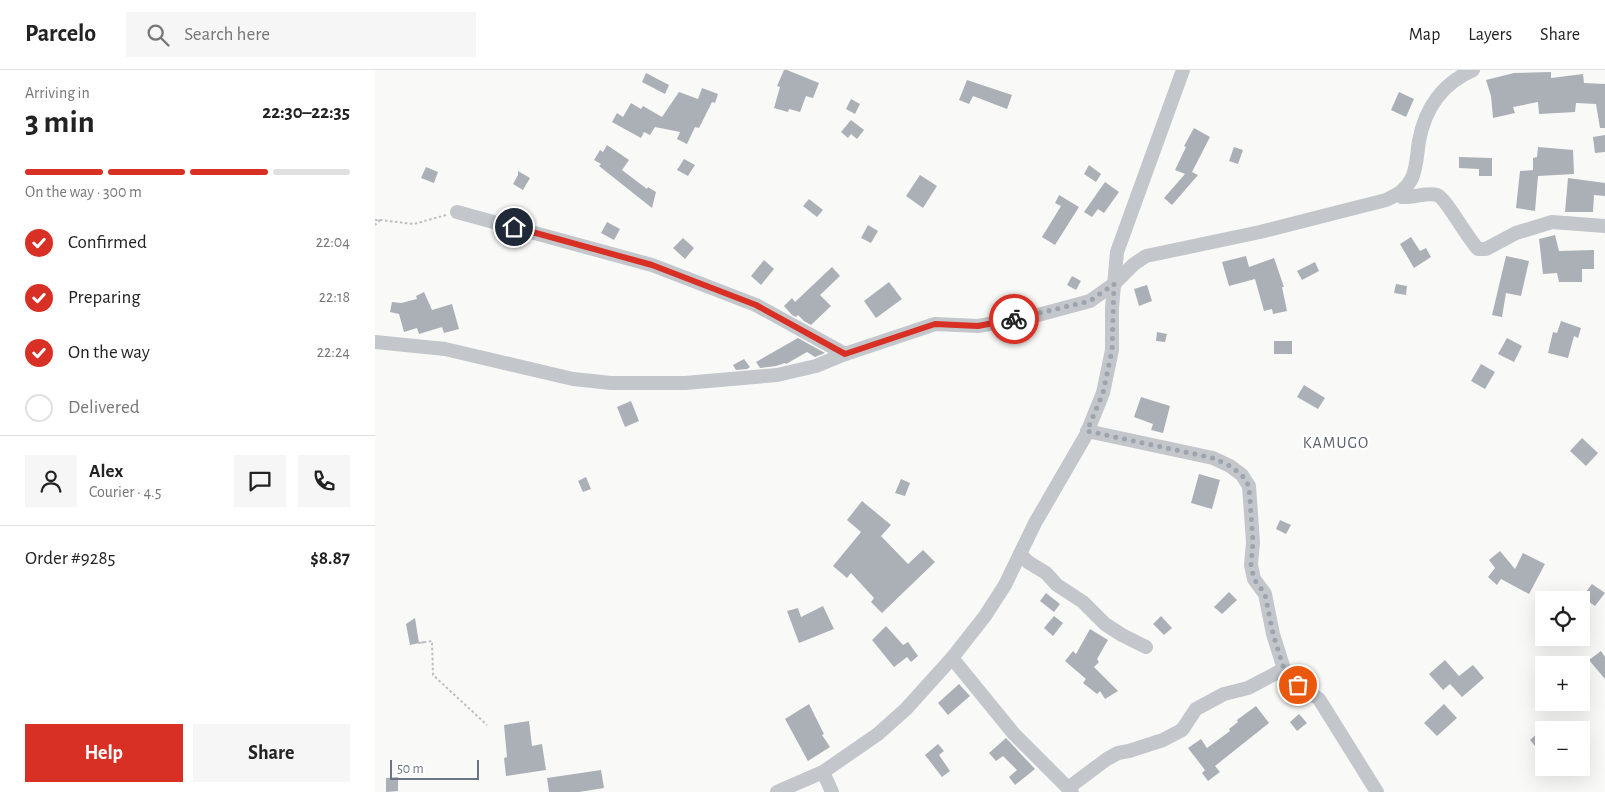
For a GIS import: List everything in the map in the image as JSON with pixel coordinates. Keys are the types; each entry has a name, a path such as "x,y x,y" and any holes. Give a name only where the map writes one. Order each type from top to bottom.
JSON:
{"street":[{"path":"777,792 823,772 878,734 906,709 952,658 985,616 1005,585 1035,522 1087,431 1103,393 1112,350 1117,252 1183,70"},
{"path":"375,342 445,349 573,379 620,383 685,383 777,375 816,366 845,354 935,324 978,326 1072,307 1090,301 1114,284 1133,264 1145,256 1260,232 1385,200 1399,194 1412,178 1427,114 1439,94 1458,76 1473,70"},
{"path":"1399,194 1402,198 1425,194 1437,195 1443,198 1459,225 1478,249 1486,249 1516,233 1552,222 1605,226"},
{"path":"457,212 652,265 756,305 845,354"},
{"path":"1087,431 1213,458 1230,466 1242,475 1249,486 1253,542 1251,565 1254,579 1265,594 1273,634 1284,669 1298,685 1319,699 1377,792"},
{"path":"1020,554 1028,562 1046,573 1057,585 1083,602 1105,624 1146,647"},
{"path":"952,658 1014,734 1070,790 1107,759 1163,740 1182,730 1196,708 1224,694 1248,688 1284,669"},
{"path":"823,772 832,792"}],"path":[{"path":"375,220 414,224 457,212"},
{"path":"375,226 380,220"},
{"path":"424,642 419,643 432,641 433,675 487,725"}],"building":[{"path":"784,70 819,83 813,98 806,96 800,112 789,109 788,112 774,108 780,87 777,86"},
{"path":"1551,72 1551,78 1583,74 1584,83 1605,84 1605,128 1600,128 1596,104 1576,103 1575,112 1539,114 1538,102 1513,107 1515,113 1493,118 1491,96 1486,80 1514,73"},
{"path":"646,73 669,85 665,94 642,82"},
{"path":"967,80 1012,95 1007,109 973,96 969,104 959,100"},
{"path":"702,88 718,94 715,103 712,102 699,128 695,127 687,144 677,139 680,132 655,127 650,135 644,132 641,138 612,122 617,113 623,117 631,103 641,109 643,106 662,117 679,92 698,99"},
{"path":"1399,92 1414,99 1406,117 1391,110"},
{"path":"851,99 860,104 855,114 846,109"},
{"path":"851,120 864,130 857,139 851,134 848,138 841,132"},
{"path":"1194,128 1210,137 1192,172 1198,175 1172,205 1164,198 1185,174 1175,170 1186,147 1184,146"},
{"path":"1605,135 1605,152 1595,153 1593,137"},
{"path":"607,145 629,160 622,170 647,189 648,187 656,192 652,208 594,160 600,150 603,152"},
{"path":"1234,147 1243,150 1238,164 1229,161"},
{"path":"1538,147 1573,150 1574,174 1538,176 1535,211 1516,208 1520,171 1533,170 1533,158 1537,157"},
{"path":"1459,157 1492,158 1492,176 1479,176 1479,169 1459,168"},
{"path":"684,159 695,165 688,176 677,170"},
{"path":"1089,165 1101,174 1096,182 1084,174"},
{"path":"426,167 438,172 434,183 421,178"},
{"path":"518,171 530,178 523,190 513,184"},
{"path":"920,175 937,186 923,208 906,196"},
{"path":"1568,178 1605,183 1605,196 1594,195 1593,212 1565,212"},
{"path":"1105,182 1119,192 1104,213 1098,209 1092,217 1084,212"},
{"path":"1059,195 1079,207 1055,245 1042,237 1061,206 1055,203"},
{"path":"809,199 823,210 817,217 803,206"},
{"path":"607,222 620,229 614,240 601,233"},
{"path":"868,225 878,231 871,243 861,238"},
{"path":"1555,235 1559,251 1594,250 1594,269 1582,269 1582,282 1559,282 1557,273 1543,274 1539,239"},
{"path":"1411,237 1420,251 1426,248 1431,257 1414,268 1400,244"},
{"path":"683,238 694,248 685,259 673,248"},
{"path":"1246,256 1249,267 1274,258 1284,287 1282,287 1287,311 1273,314 1272,309 1264,311 1255,279 1229,286 1222,262"},
{"path":"1506,256 1529,261 1521,296 1506,293 1502,317 1492,315"},
{"path":"764,260 774,269 761,285 751,276"},
{"path":"1315,262 1319,271 1302,280 1297,271"},
{"path":"832,267 840,276 820,295 831,306 811,325 798,315 796,317 792,315 784,306 792,298 795,302"},
{"path":"1072,276 1081,281 1076,290 1067,285"},
{"path":"889,282 902,299 876,318 864,301"},
{"path":"1396,284 1407,286 1406,295 1394,293"},
{"path":"1147,285 1152,301 1139,306 1134,289"},
{"path":"424,292 432,310 452,304 459,329 444,333 442,327 419,334 417,328 404,332 399,314 390,312 392,302 401,303 417,299 416,296"},
{"path":"1561,321 1581,328 1578,338 1574,336 1568,358 1548,353 1553,332 1557,333"},
{"path":"1157,332 1167,334 1165,342 1156,341"},
{"path":"798,338 825,353 815,357 807,352 786,364 760,368 756,362"},
{"path":"1507,338 1522,346 1514,362 1498,354"},
{"path":"1274,341 1292,341 1292,354 1274,354"},
{"path":"744,359 750,367 736,370 733,365"},
{"path":"1481,364 1495,372 1485,389 1471,381"},
{"path":"1304,385 1325,398 1318,409 1297,397"},
{"path":"1141,397 1170,406 1163,433 1151,430 1153,424 1134,417"},
{"path":"631,401 639,421 625,427 617,407"},
{"path":"1582,438 1598,453 1586,466 1570,451"},
{"path":"1199,474 1220,480 1212,509 1191,503"},
{"path":"586,477 591,489 583,492 578,481"},
{"path":"901,479 910,483 905,496 895,493"},
{"path":"862,501 891,525 881,536 908,564 923,550 935,562 882,613 871,602 874,598 851,573 847,578 833,566 861,532 847,520"},
{"path":"1280,520 1291,525 1286,534 1276,529"},
{"path":"1500,551 1515,569 1523,553 1545,564 1529,594 1501,579 1497,585 1488,577 1495,568 1489,560"},
{"path":"1592,584 1605,593 1595,606 1590,603 1590,591 1587,591"},
{"path":"1229,592 1237,600 1222,614 1214,607"},
{"path":"1046,593 1060,604 1054,612 1040,601"},
{"path":"823,606 834,629 799,643 787,611 798,608 801,617"},
{"path":"1054,616 1063,623 1053,636 1044,628"},
{"path":"1161,616 1172,628 1164,635 1153,624"},
{"path":"415,618 419,643 410,645 406,624"},
{"path":"886,626 903,645 908,642 918,656 911,662 907,657 894,667 872,640"},
{"path":"1090,629 1108,640 1097,659 1099,662 1094,667 1118,691 1105,699 1100,691 1097,694 1083,683 1086,679 1065,661 1073,651 1076,654"},
{"path":"1601,651 1605,657 1605,679 1590,661"},
{"path":"1445,660 1459,676 1473,665 1484,678 1462,697 1450,684 1443,690 1429,674"},
{"path":"959,684 970,696 948,715 938,703"},
{"path":"809,704 824,734 822,735 830,747 808,761 785,719"},
{"path":"1444,704 1457,718 1437,736 1424,723"},
{"path":"1256,706 1269,723 1215,766 1220,772 1208,781 1202,773 1205,770 1188,748 1201,739 1207,748 1230,731 1229,729 1238,722 1237,720"},
{"path":"1299,714 1307,723 1297,731 1290,722"},
{"path":"529,721 532,746 542,744 546,770 506,776 504,758 507,757 504,725"},
{"path":"1535,736 1535,746 1530,740"},
{"path":"1006,738 1035,769 1015,785 1009,777 1017,770 1003,756 996,761 989,753"},
{"path":"938,744 944,751 939,755 950,771 942,777 925,755"},
{"path":"601,770 604,788 579,792 549,792 547,778"},
{"path":"398,777 398,791 386,792 386,778"}],"way so far":[{"path":"1014,319 1072,307 1090,301 1114,284 1112,350 1103,393 1087,431 1183,450 1213,458 1230,466 1242,475 1249,486 1253,542 1251,565 1254,579 1265,594 1273,634 1284,669 1298,685"}],"district":[{"name":"KAMUGO","path":"1336,443"}],"route":[{"path":"514,227 652,265 756,305 845,354 935,324 978,326 1014,319"}]}
